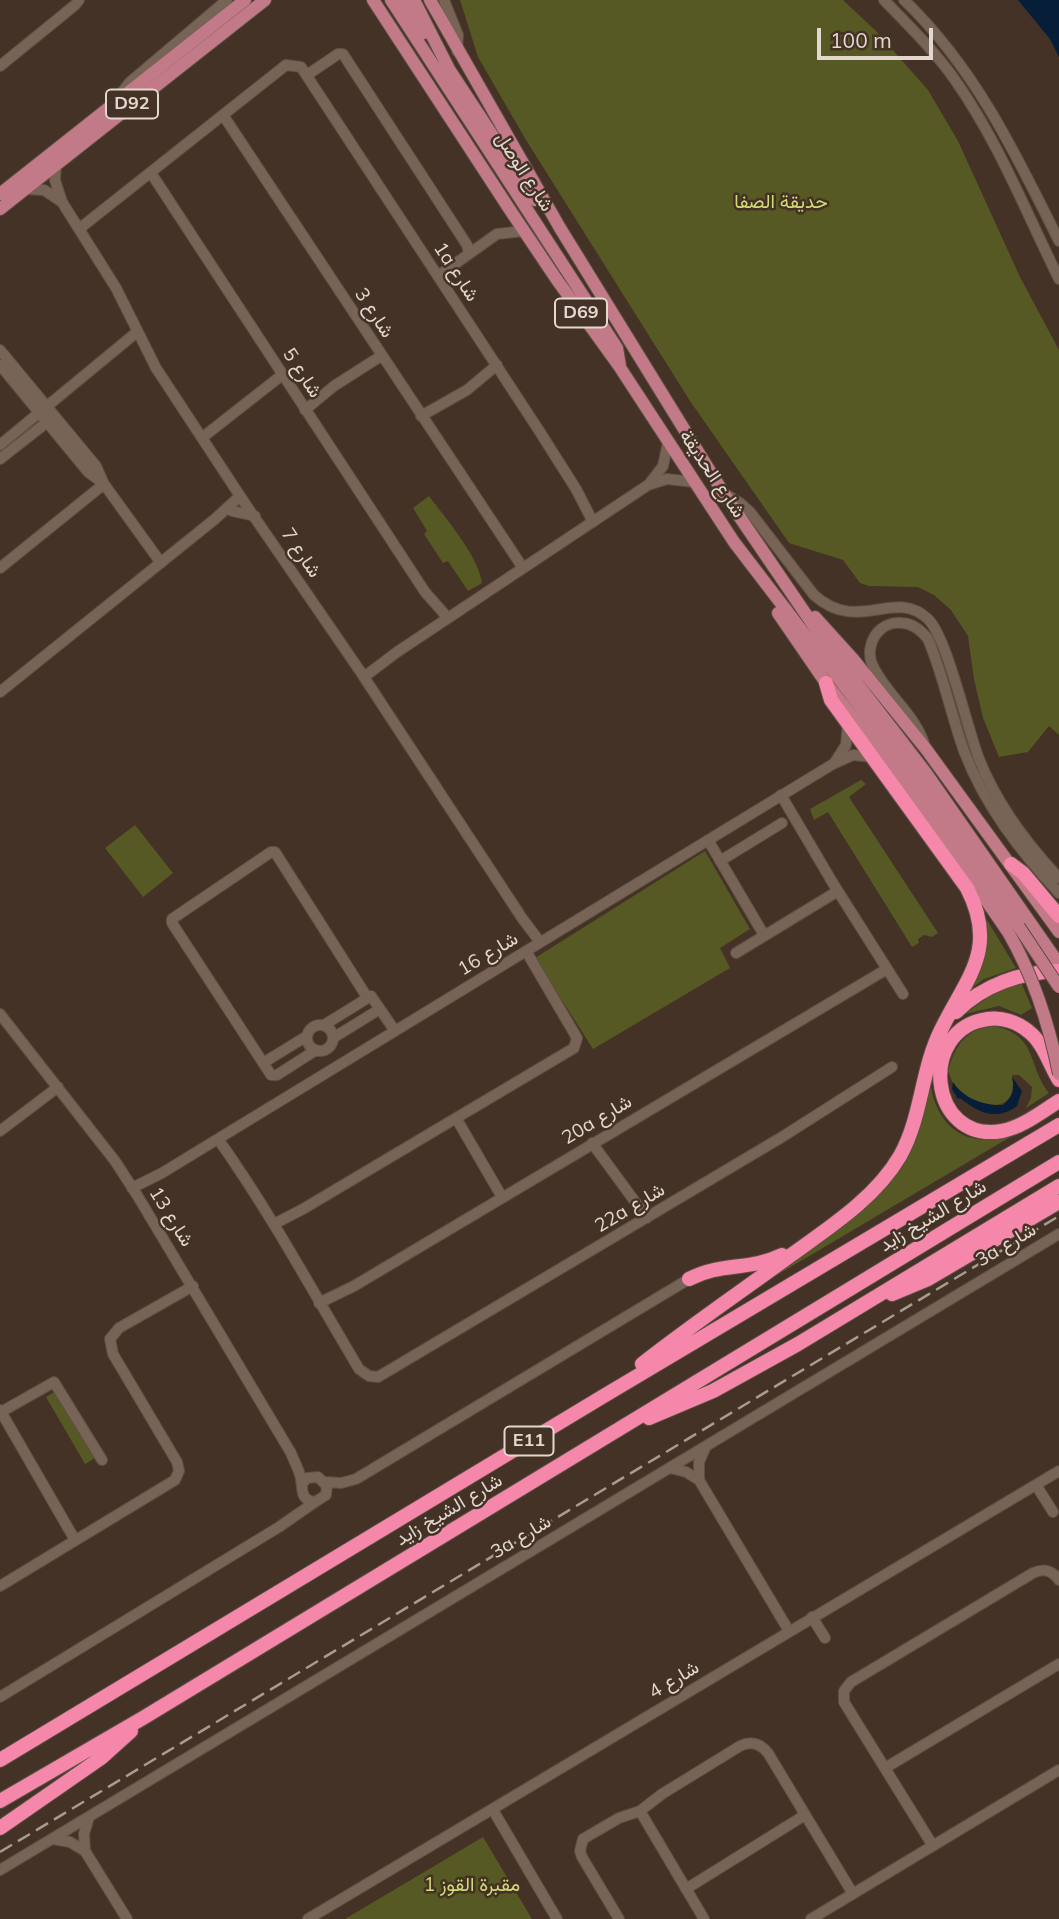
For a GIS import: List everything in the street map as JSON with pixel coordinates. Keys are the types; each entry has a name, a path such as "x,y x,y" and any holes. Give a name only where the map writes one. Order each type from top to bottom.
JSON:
{"highway":[{"path":"602,1397 677,1337 811,1241 866,1197 885,1178 901,1155 912,1130 927,1068 940,1032 975,966 979,943 976,909 961,879 831,700 826,683"},
{"path":"1011,864 1023,873 1059,916"},
{"path":"940,1032 968,1000 991,987 1029,974 1059,971"},
{"path":"1059,1080 1035,1037 1016,1023 993,1018 970,1024 954,1037 941,1063 940,1082 948,1109 962,1123 981,1130 1001,1131 1011,1128 1059,1101"},
{"name":"شارع الشيخ زايد","path":"0,1760 1059,1125"},
{"name":"شارع الشيخ زايد","path":"0,1801 143,1718 1059,1162"},
{"path":"622,1428 668,1412 713,1391 1059,1186"},
{"path":"867,1301 928,1279 1059,1202"},
{"path":"689,1279 713,1269 763,1263 811,1241"},
{"path":"0,1828 101,1758 143,1718"}],"main road":[{"name":"D92","path":"0,194 245,0"},
{"name":"D92","path":"0,209 265,0"},
{"path":"362,0 391,29"},
{"path":"373,0 391,29"},
{"name":"شارع الوصل","path":"391,0 617,348 620,366"},
{"path":"401,0 416,23 435,42"},
{"path":"414,0 435,42"},
{"path":"430,0 560,228"},
{"name":"شارع الحديقة","path":"391,29 524,231 620,366 734,542 917,781 1019,927"},
{"name":"شارع الحديقة","path":"435,42 457,82 543,212 560,228 724,494 827,645 926,772 1019,927"},
{"path":"773,596 777,612 826,683 1019,927 1031,976 1043,1006 1059,1074"},
{"path":"800,605 827,629 926,749 1059,932"},
{"name":"D69","path":"1019,927 1059,964"},
{"name":"D69","path":"1019,927 1059,987"}],"street":[{"path":"0,66 79,0"},
{"path":"114,104 130,82 217,4 227,0"},
{"path":"444,0 458,35 457,51"},
{"path":"884,0 942,62 965,95 1016,190 1059,279"},
{"path":"904,0 933,29 971,77 1008,139 1059,241"},
{"path":"909,24 927,35 965,82 970,83 971,77"},
{"path":"79,229 286,65 298,65 307,75 338,54 343,54 467,245 466,255"},
{"name":"1a شارع","path":"307,75 596,520"},
{"name":"شارع 3","path":"223,115 520,570"},
{"name":"شارع 7","path":"56,165 55,180 62,202 117,288 156,368 522,918 577,1038 576,1045 456,1118"},
{"name":"شارع 5","path":"151,173 445,620"},
{"path":"1016,190 1018,185 1023,186 1059,253"},
{"path":"24,190 44,190 62,202"},
{"path":"436,273 497,234 510,210"},
{"path":"497,234 524,231"},
{"path":"0,459 43,409 137,332"},
{"path":"1,351 43,409 46,423 91,475 104,484"},
{"path":"303,407 381,356"},
{"path":"0,365 96,466 104,484 164,560"},
{"path":"423,419 499,368"},
{"path":"201,434 284,378"},
{"path":"0,444 14,441 46,423"},
{"path":"362,674 648,485 661,471 668,442"},
{"path":"648,485 667,479 694,482"},
{"path":"231,508 232,482"},
{"path":"0,568 104,484"},
{"path":"724,494 750,512 823,603 844,612 855,613 900,606 920,613 929,620 940,638 971,737 988,780 1015,825 1059,878"},
{"path":"0,692 242,499"},
{"path":"231,508 255,516"},
{"path":"926,749 918,728 876,671 870,658 876,634 890,624 908,623 916,626 928,639 964,750 982,790 1005,829 1059,893"},
{"path":"833,764 846,745 848,723"},
{"name":"شارع 16","path":"134,1191 833,764 853,755 873,757"},
{"path":"781,795 903,993"},
{"path":"720,861 782,823"},
{"path":"708,840 764,935"},
{"path":"367,997 275,853 271,852 173,918 171,922 270,1074 275,1076 326,1046 380,1009"},
{"path":"736,953 836,888"},
{"name":"20a شارع","path":"321,1306 885,966"},
{"path":"263,1063 307,1036 313,1027 324,1025 367,997 372,997 395,1031"},
{"name":"شارع 13","path":"0,1014 115,1161 292,1453 302,1489"},
{"path":"324,1025 332,1031 326,1046"},
{"path":"307,1036 310,1046 326,1046"},
{"path":"326,1046 338,1066"},
{"name":"22a شارع","path":"321,1306 359,1369 369,1376 384,1375 892,1067"},
{"path":"0,1130 56,1084"},
{"path":"276,1227 456,1118 502,1197"},
{"path":"220,1137 321,1306"},
{"path":"595,1141 643,1220"},
{"name":"3a شارع","path":"0,1870 1059,1234"},
{"path":"292,1518 307,1478 341,1483 356,1479 689,1279"},
{"path":"0,1586 171,1483 177,1476 177,1462 113,1354 110,1344 114,1331 192,1284"},
{"path":"77,1539 1,1411 54,1382 103,1460"},
{"path":"699,1480 699,1462 706,1446"},
{"name":"شارع 13","path":"292,1453 320,1479"},
{"path":"670,1468 699,1480 789,1631"},
{"name":"شارع 4","path":"308,1919 1059,1471"},
{"path":"2,1692 292,1518 326,1495 320,1479"},
{"path":"1036,1485 1053,1512"},
{"path":"302,1489 305,1499 315,1502"},
{"path":"933,1846 845,1702 844,1691 851,1682 1033,1573 1050,1571 1058,1579"},
{"path":"812,1617 824,1639"},
{"path":"885,1768 1059,1664"},
{"path":"619,1919 582,1857 580,1845 583,1839 608,1824 640,1811 662,1794 746,1743 758,1744 768,1753 853,1894"},
{"path":"811,1919 1059,1770"},
{"path":"493,1810 557,1919"},
{"path":"640,1811 704,1919"},
{"path":"686,1889 806,1815"},
{"path":"85,1851 84,1834 89,1817"},
{"path":"53,1839 70,1842 85,1851 127,1919"}],"green space":[{"name":"حديقة الصفا","path":"460,0 843,0 876,31 928,90 958,141 1020,277 1059,350 1059,735 1049,726 1028,752 999,757 983,718 968,636 951,610 934,595 918,587 869,586 860,583 843,560 789,543 690,401 526,140 478,57"},
{"path":"429,496 460,538 479,572 482,583 468,591 448,561 443,563 424,534 427,531 413,508"},
{"path":"861,780 866,784 849,797 938,933 932,937 924,935 918,939 919,943 912,947 828,812 814,820 810,809"},
{"path":"135,825 173,873 143,897 105,848"},
{"path":"705,851 750,929 720,948 730,968 593,1049 535,958"},
{"path":"978,905 1016,968 984,979 969,990"},
{"path":"1021,982 1032,1008 1021,1015 999,1006 965,1014 1001,988"},
{"path":"993,1026 1007,1030 1025,1043 1049,1093 1026,1108 1032,1087 1019,1075 1012,1075 1013,1089 1009,1098 1002,1104 992,1105 982,1104 962,1094 950,1077 948,1071 951,1062 963,1040 976,1031"},
{"path":"929,1075 937,1107 944,1120 954,1129 965,1136 979,1139 1012,1136 767,1281 845,1225 881,1192"},
{"path":"58,1390 98,1456 85,1464 46,1397"},
{"name":"مقبرة القوز 1","path":"483,1837 532,1919 345,1919"}],"water":[{"path":"1018,0 1059,0 1059,57 1050,39"},
{"path":"1012,1077 1022,1091 1017,1106 1001,1113 980,1111 958,1099 952,1089 953,1082 957,1088 975,1100 1003,1105 1012,1093"}],"railway":[{"path":"0,1852 1059,1216"}]}
